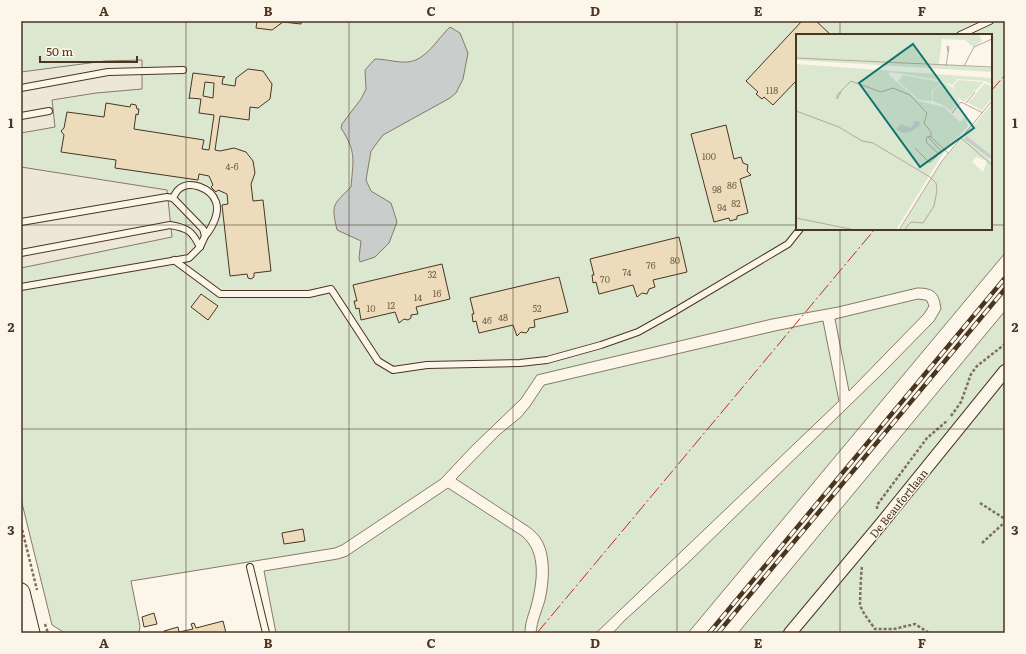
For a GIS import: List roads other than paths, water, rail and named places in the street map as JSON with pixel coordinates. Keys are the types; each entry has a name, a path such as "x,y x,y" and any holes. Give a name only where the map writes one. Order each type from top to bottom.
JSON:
{"main road":[{"path":"29,592 31,633"}],"street":[{"name":"De Beaufortlaan","path":"790,633 1005,372"}],"lane":[{"path":"962,34 990,21"},
{"path":"21,88 108,72 183,70"},
{"path":"21,116 49,111"},
{"path":"21,287 189,258 200,247 205,236 214,223 217,203 204,188 192,185 186,185 177,191 173,198"},
{"path":"21,222 167,197 173,198 199,223 203,228 205,236"},
{"path":"21,253 170,225 181,227 193,234 200,247"},
{"path":"174,260 220,294 309,294 331,289 378,361 393,370 427,365 520,363 547,360 601,345 638,332 672,313 788,244 799,230"},
{"path":"250,567 266,633"}],"railway":[{"path":"709,633 1005,278"},
{"path":"718,633 1005,289"}]}
